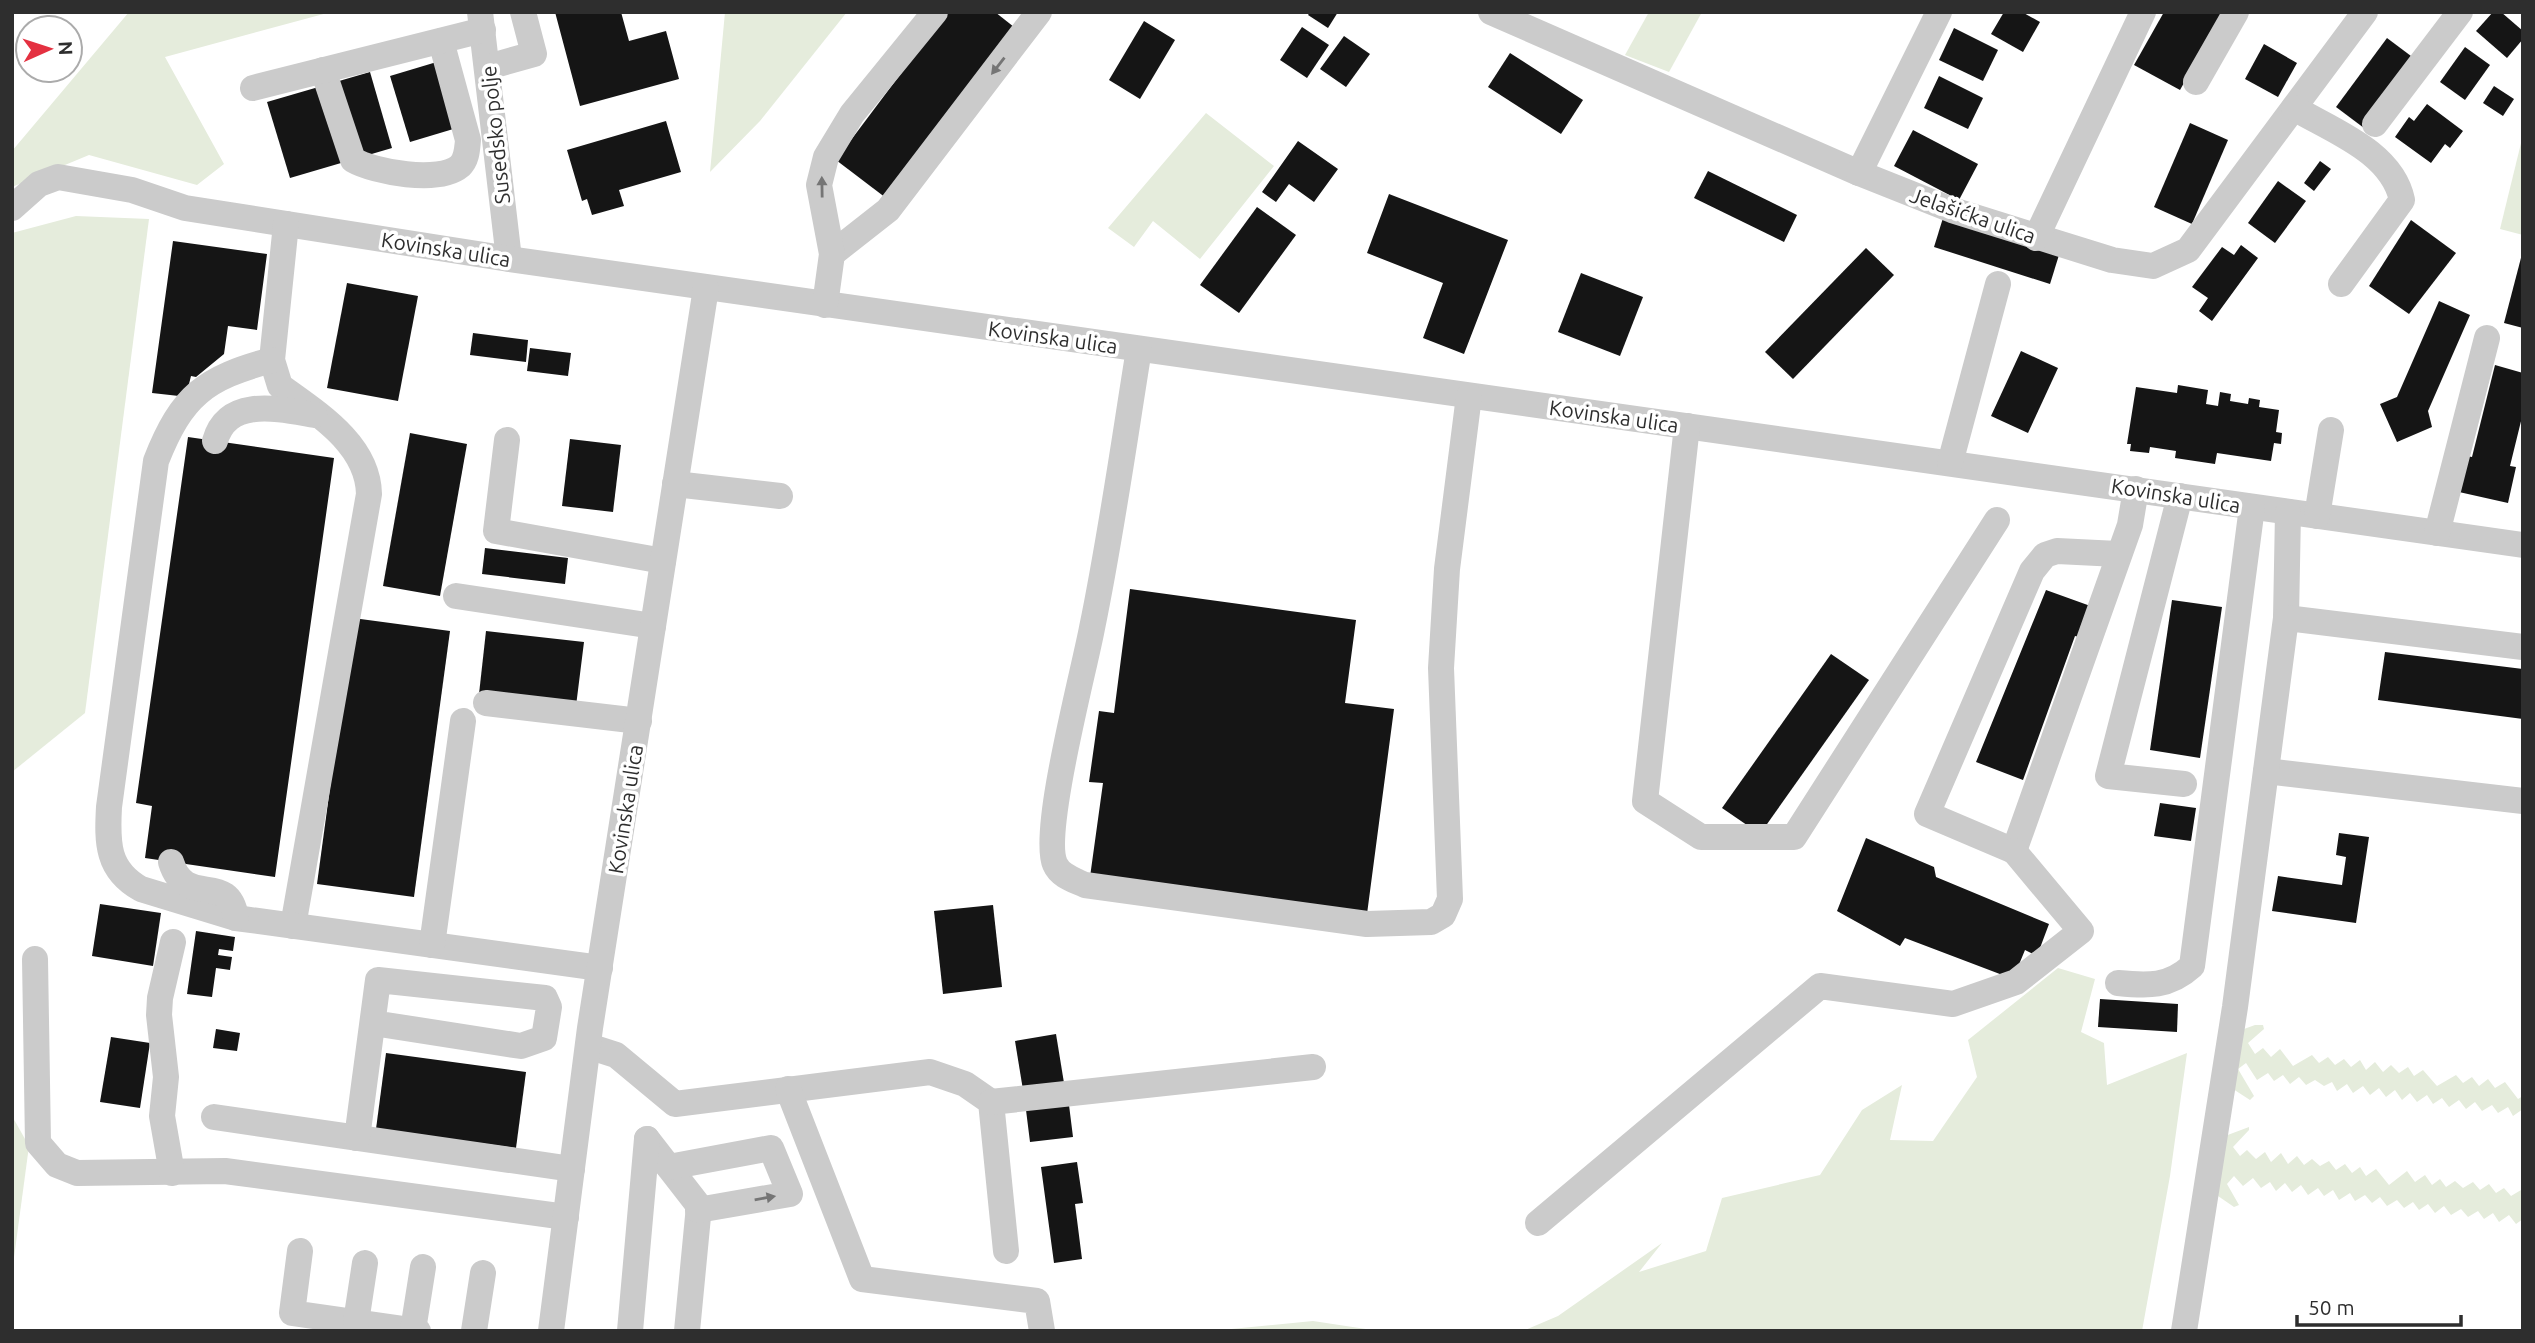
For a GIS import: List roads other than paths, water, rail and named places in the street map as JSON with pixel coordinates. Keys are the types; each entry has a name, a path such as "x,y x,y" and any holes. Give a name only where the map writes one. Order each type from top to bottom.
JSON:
{"street":[{"path":"488,67 534,54 523,12"},
{"path":"825,304 832,254 819,185 825,157 852,114 935,12"},
{"path":"832,254 888,210 1039,12"},
{"name":"Jelašićka ulica","path":"1491,12 1859,173 2036,238 2112,260 2153,266 2188,250 2365,12"},
{"path":"1859,173 1939,12"},
{"path":"2036,238 2143,12"},
{"path":"2196,82 2236,12"},
{"path":"2375,124 2460,12"},
{"path":"253,88 441,41 481,21"},
{"name":"Susedsko polje","path":"481,21 509,259"},
{"path":"323,70 353,160 365,167 442,175 459,166 466,157 468,140 441,41"},
{"path":"2294,108 2378,158 2394,175 2399,187 2402,200 2341,284"},
{"name":"Kovinska ulica","path":"12,208 39,184 58,177 132,190 186,208 509,259 2523,545"},
{"path":"286,224 272,360 280,386 355,447 369,478 369,495 293,926"},
{"path":"1950,463 1998,284"},
{"name":"Kovinska ulica","path":"551,1331 588,1046 706,288"},
{"path":"2437,533 2487,338"},
{"path":"1139,349 1092,627 1068,738 1051,837 1055,865 1067,877 1098,887 1367,924 1431,922 1443,915 1450,899 1441,668 1447,569 1469,396"},
{"path":"272,360 230,371 208,384 173,424 156,461 108,807 107,841 111,862 127,881 159,896 236,918 600,968"},
{"path":"215,441 219,427 227,418 242,410 281,410 317,415"},
{"path":"1687,426 1646,801 1702,837 1794,837 1997,520"},
{"path":"2317,516 2331,430"},
{"path":"508,440 496,531 663,561"},
{"path":"676,484 780,496"},
{"path":"2014,850 2130,525 2136,489"},
{"path":"2180,496 2108,776 2184,784"},
{"path":"2119,982 2153,986 2177,980 2192,966 2252,507"},
{"path":"2184,1331 2235,1007 2286,618 2288,512"},
{"path":"1538,1223 1821,986 1953,1004 2016,982 2081,931 2014,850 1927,814 2032,570 2045,555 2057,551 2118,554"},
{"path":"456,596 653,626"},
{"path":"2286,618 2523,647"},
{"path":"486,703 639,721"},
{"path":"432,945 463,721"},
{"path":"2266,771 2523,801"},
{"path":"171,862 176,878 184,885 227,896 234,904 236,918"},
{"path":"172,1173 162,1116 166,1077 159,998 173,942"},
{"path":"35,959 38,1143 57,1165 77,1173 225,1171 284,1177 566,1217"},
{"path":"357,1138 378,980 545,998 549,1007 544,1038 521,1046 373,1023"},
{"path":"549,1007 593,1013"},
{"path":"588,1046 616,1055 675,1104 930,1072 965,1084 991,1102 1313,1067"},
{"path":"788,1089 862,1279 1037,1301 1042,1331"},
{"path":"991,1102 1006,1251"},
{"path":"214,1117 572,1169"},
{"path":"630,1331 647,1139 699,1206 687,1331"},
{"path":"669,1167 771,1147 790,1194 698,1210"},
{"path":"300,1251 290,1322 356,1322 415,1330 423,1267"},
{"path":"356,1322 365,1263"},
{"path":"474,1331 483,1273"}]}
